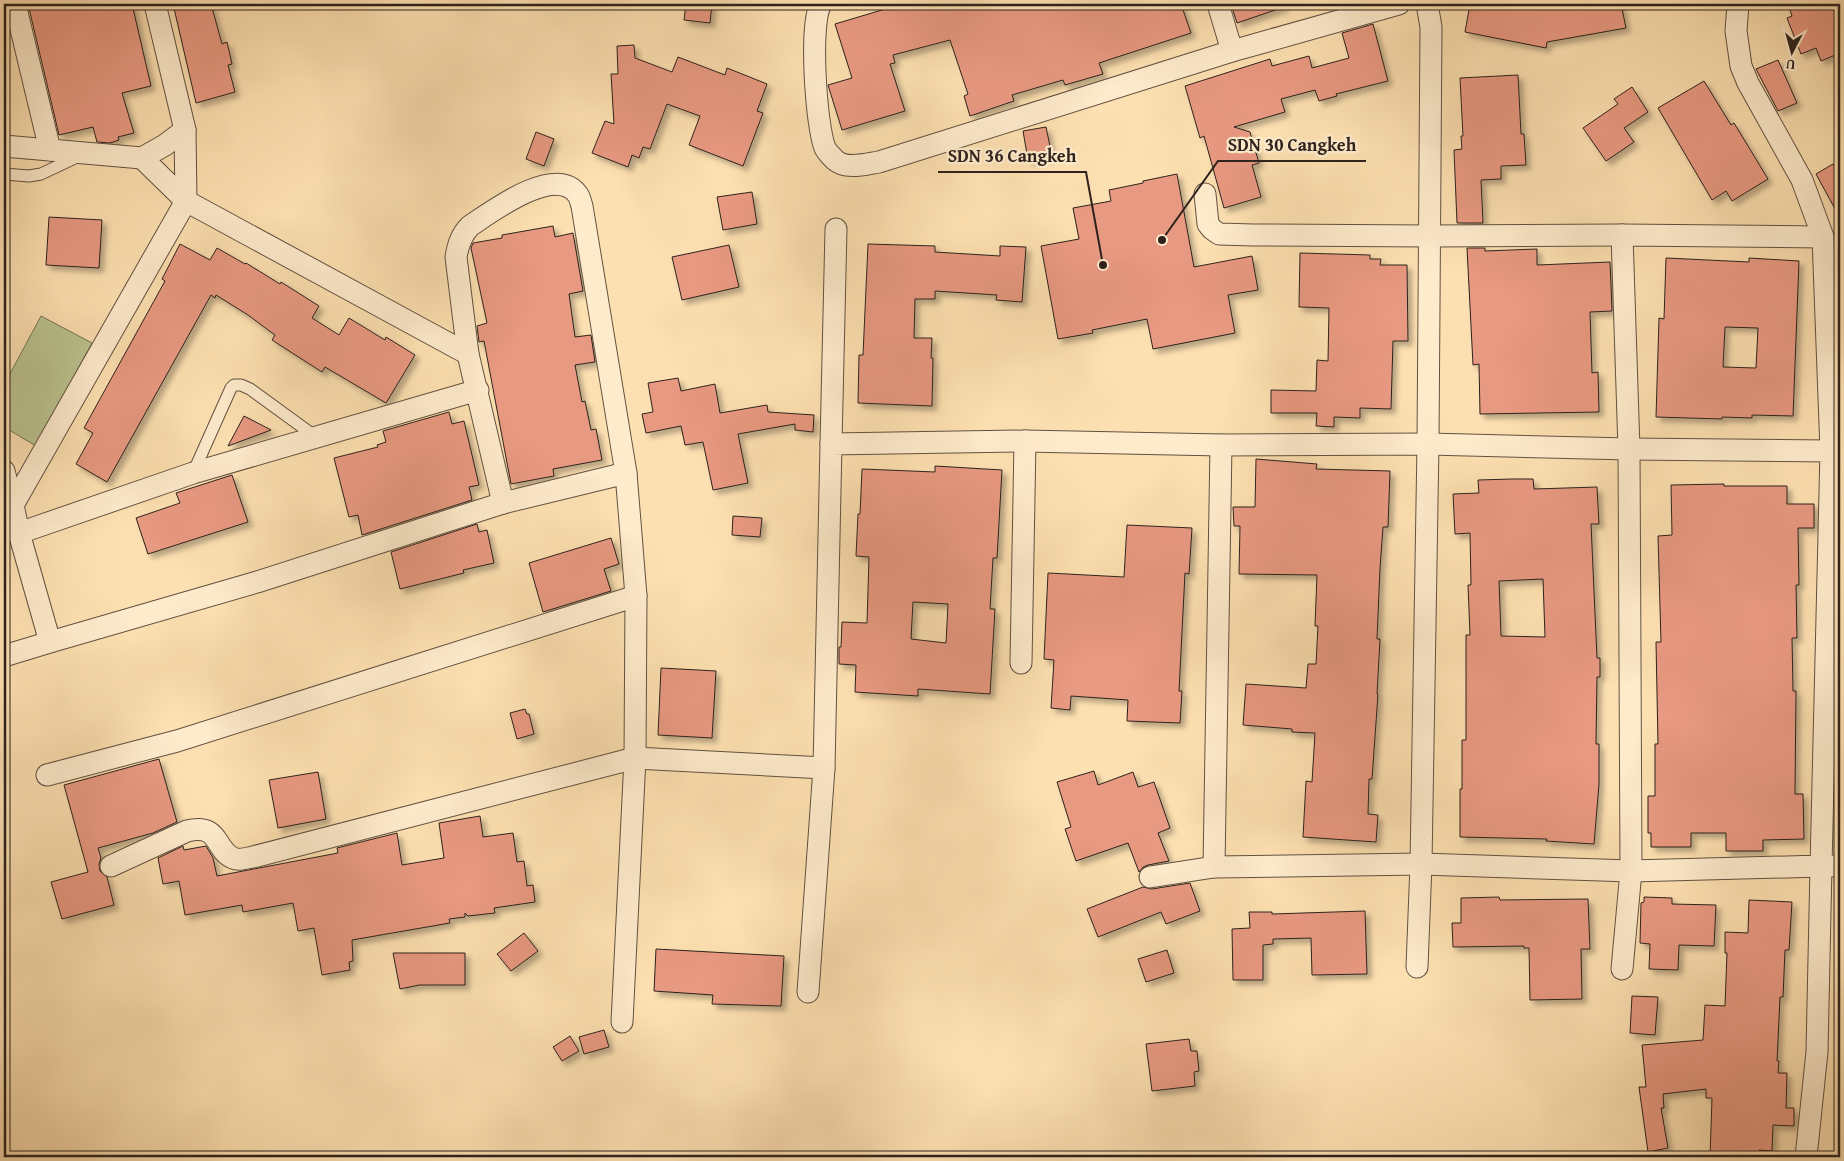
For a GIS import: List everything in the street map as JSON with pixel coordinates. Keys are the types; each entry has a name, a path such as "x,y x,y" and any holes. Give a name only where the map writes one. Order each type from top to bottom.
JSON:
{"street":[{"path":"15,4 50,150"},
{"path":"13,505 186,202 185,130 156,4"},
{"path":"821,4 817,10 816,24 814,82 816,98 825,148 836,161 849,166 879,162 1232,52 1399,4"},
{"path":"1218,4 1232,52"},
{"path":"1417,967 1421,864 1428,444 1431,26 1427,4"},
{"path":"1738,4 1736,31 1741,66 1748,83 1802,180 1823,237 1836,451 1831,866 1817,1052 1806,1157"},
{"path":"4,146 142,158 165,145 185,130"},
{"path":"142,158 186,202 468,354"},
{"path":"503,503 478,390 468,354 456,257 465,232 470,226 514,197 550,184 560,185 571,188 578,195 582,206 626,472 636,596 635,758 622,1022"},
{"path":"1205,194 1208,224 1212,230 1219,234 1252,236 1622,235 1823,237"},
{"path":"808,992 824,768 836,229"},
{"path":"1622,235 1629,449 1631,871 1622,969"},
{"path":"19,533 193,473 478,390"},
{"path":"831,444 1025,441 1221,445 1428,444 1629,449 1836,451"},
{"path":"1021,663 1025,441"},
{"path":"1214,867 1221,445"},
{"path":"4,471 19,533 50,642"},
{"path":"4,656 257,582 503,503 626,472"},
{"path":"47,775 177,742 636,596"},
{"path":"111,866 187,831 197,829 213,834 232,858 253,857 635,758 824,768"},
{"path":"1150,877 1214,867 1421,864 1631,871 1831,866"}],"lane":[{"path":"4,174 29,176 40,174 83,154"},
{"path":"193,473 234,385 241,385 250,389 316,437"}],"green space":[{"path":"41,316 92,343 36,446 4,427 4,385"}],"building":[{"path":"28,4 132,4 151,86 122,93 134,133 118,137 119,140 110,143 97,142 93,127 59,135"},
{"path":"173,4 211,4 222,44 227,42 232,64 228,65 235,92 196,103"},
{"path":"686,4 712,4 710,23 684,20"},
{"path":"891,4 1181,4 1191,33 1099,63 1103,74 1065,85 1063,80 1012,95 1014,101 970,116 964,96 968,94 950,40 893,55 895,63 890,64 905,111 842,130 828,85 852,78 835,24 892,7"},
{"path":"1231,4 1283,4 1284,7 1237,23"},
{"path":"1470,4 1621,4 1626,28 1547,42 1546,48 1465,32"},
{"path":"1788,4 1840,4 1840,53 1821,61 1816,48 1801,54 1787,18 1792,16"},
{"path":"1373,24 1388,81 1336,94 1337,96 1319,101 1315,90 1281,99 1285,112 1234,127 1250,132 1259,163 1252,165 1261,197 1224,208 1204,136 1200,138 1185,86 1270,59 1272,66 1309,56 1312,68 1349,58 1342,33"},
{"path":"634,45 635,58 672,72 678,57 725,75 727,68 767,84 757,111 763,113 743,166 689,145 700,116 667,104 650,149 643,147 639,158 632,155 628,167 592,153 605,121 614,124 611,74 618,74 617,46"},
{"path":"1778,60 1797,103 1778,111 1756,69"},
{"path":"1518,75 1521,134 1524,134 1526,165 1501,166 1501,179 1481,180 1483,223 1457,223 1454,150 1462,149 1460,78"},
{"path":"1704,81 1731,125 1734,123 1768,179 1732,201 1726,191 1712,200 1658,108"},
{"path":"1632,87 1648,112 1624,128 1634,142 1606,161 1583,128 1618,104 1614,99"},
{"path":"1046,127 1052,156 1028,160 1023,131"},
{"path":"536,132 554,139 544,166 526,159"},
{"path":"1833,164 1840,178 1840,218 1816,174"},
{"path":"1177,174 1194,267 1252,256 1258,290 1228,295 1235,333 1153,349 1147,319 1092,330 1093,333 1058,339 1041,246 1079,239 1073,208 1111,201 1109,190"},
{"path":"752,192 757,224 723,230 717,197"},
{"path":"49,217 102,220 99,268 46,265"},
{"path":"553,226 555,237 573,233 583,291 569,294 575,337 591,335 595,362 575,365 582,402 585,401 591,430 596,429 602,460 553,469 554,476 511,484 484,341 479,342 477,326 487,323 471,248 473,243 502,238 502,235"},
{"path":"180,244 210,260 217,248 280,284 281,282 319,306 312,318 339,335 349,318 385,340 386,337 415,355 386,403 325,367 322,372 272,340 275,335 248,315 216,295 215,298 211,295 107,482 76,464 93,433 84,428 165,281 162,279"},
{"path":"868,244 935,246 935,252 1000,256 1000,246 1026,247 1022,302 996,300 997,295 935,291 935,299 915,299 914,338 932,338 932,406 858,403 859,355 863,355"},
{"path":"729,245 739,287 682,300 672,257"},
{"path":"1467,248 1485,248 1485,251 1537,249 1537,265 1610,262 1612,311 1590,312 1592,373 1598,372 1599,412 1480,414 1479,364 1473,365"},
{"path":"1300,253 1370,255 1370,259 1381,259 1380,265 1407,265 1408,341 1393,341 1391,409 1360,408 1360,418 1334,417 1334,427 1316,426 1317,413 1271,413 1271,390 1316,391 1317,360 1328,361 1329,308 1299,307"},
{"path":"1666,258 1749,262 1749,258 1799,261 1793,416 1752,415 1752,418 1722,417 1722,419 1656,417 1659,318 1664,319","holes":["1725,327 1758,328 1756,368 1723,367"]},
{"path":"678,378 681,391 715,384 720,413 767,405 768,412 814,415 813,432 795,430 795,424 738,434 748,483 713,490 703,442 685,445 681,426 646,433 642,414 653,412 648,383"},
{"path":"449,412 452,424 464,421 479,485 469,487 472,500 362,535 358,515 349,517 334,458 378,447 377,445 386,442 383,431"},
{"path":"244,416 271,430 228,446"},
{"path":"1256,459 1317,464 1316,469 1390,471 1388,527 1383,527 1380,568 1377,639 1380,639 1378,694 1372,779 1369,779 1368,814 1378,815 1376,842 1303,837 1306,781 1312,782 1315,733 1292,732 1292,729 1243,725 1246,684 1306,688 1308,664 1316,664 1318,626 1315,626 1317,575 1239,574 1240,526 1234,526 1233,507 1255,507"},
{"path":"935,466 1002,470 997,558 993,558 990,609 995,609 990,694 918,689 918,696 855,692 856,665 839,664 839,647 841,647 842,622 867,623 869,557 856,556 862,469 935,472","holes":["913,602 948,604 946,643 911,639"]},
{"path":"232,475 248,522 148,554 136,518 180,503 176,493"},
{"path":"1533,479 1534,489 1597,487 1599,524 1591,524 1597,658 1600,658 1600,677 1597,677 1596,744 1599,744 1599,784 1594,844 1546,841 1547,839 1460,837 1462,740 1466,740 1466,635 1470,635 1468,585 1471,585 1470,533 1455,534 1453,494 1479,493 1478,480","holes":["1543,579 1545,637 1501,636 1499,581"]},
{"path":"1724,484 1724,486 1787,486 1787,504 1814,504 1814,528 1798,528 1799,585 1796,585 1797,638 1792,638 1793,691 1796,691 1795,794 1803,794 1804,839 1763,840 1763,851 1726,851 1726,833 1691,833 1691,847 1651,847 1651,833 1648,833 1648,796 1655,796 1655,744 1658,744 1656,642 1661,642 1658,536 1672,535 1671,485"},
{"path":"733,516 762,518 760,537 732,535"},
{"path":"477,524 479,532 487,530 494,563 463,570 464,573 400,589 391,552"},
{"path":"1127,525 1192,528 1189,574 1185,573 1179,691 1182,691 1180,723 1127,721 1128,700 1071,696 1070,710 1051,708 1054,660 1044,659 1048,573 1124,577"},
{"path":"611,538 619,564 604,569 611,591 543,612 529,563"},
{"path":"661,668 716,671 712,738 658,735"},
{"path":"525,709 527,714 529,714 534,734 517,739 510,713"},
{"path":"159,759 177,822 153,833 98,848 101,858 99,864 100,871 107,877 114,905 62,919 51,882 88,872 64,785"},
{"path":"1094,771 1098,785 1133,772 1138,787 1154,782 1170,828 1158,833 1169,861 1148,865 1139,872 1128,843 1076,861 1065,829 1071,827 1057,782"},
{"path":"318,772 326,819 278,828 269,780"},
{"path":"480,816 483,837 513,833 517,862 524,861 527,886 533,885 535,902 494,908 495,913 468,916 465,913 465,917 449,919 450,923 352,940 353,961 349,962 350,970 322,975 314,928 298,931 293,903 243,912 242,905 185,915 179,881 163,884 158,858 183,846 184,850 206,846 213,858 217,876 338,853 337,848 397,833 402,865 444,858 439,823"},
{"path":"1190,883 1200,911 1166,924 1161,912 1098,937 1087,909 1143,887 1152,889"},
{"path":"1499,897 1500,900 1588,899 1590,949 1581,949 1582,999 1530,1000 1529,948 1524,948 1524,946 1453,947 1452,923 1461,923 1461,898"},
{"path":"1644,897 1672,898 1672,904 1716,905 1714,946 1679,945 1678,970 1649,969 1650,944 1640,943 1641,903 1644,902"},
{"path":"1749,900 1792,902 1789,950 1785,950 1783,997 1780,997 1777,1061 1779,1061 1778,1073 1787,1073 1786,1108 1794,1108 1794,1126 1773,1125 1772,1151 1759,1150 1759,1157 1710,1157 1712,1098 1706,1098 1706,1089 1663,1094 1664,1108 1661,1108 1668,1148 1648,1152 1639,1087 1646,1087 1642,1045 1703,1040 1705,1005 1725,1006 1727,953 1725,953 1725,932 1748,933"},
{"path":"1365,911 1367,974 1312,975 1311,938 1273,939 1273,944 1263,945 1263,980 1233,980 1232,929 1250,928 1249,912 1272,912 1272,914"},
{"path":"524,933 538,951 511,971 497,954"},
{"path":"656,949 784,956 781,1006 712,1004 713,995 654,991"},
{"path":"1167,950 1174,973 1146,982 1138,959"},
{"path":"393,953 465,953 465,985 419,985 400,989"},
{"path":"1632,996 1658,997 1655,1035 1630,1033"},
{"path":"604,1030 609,1047 584,1054 579,1037"},
{"path":"570,1036 579,1051 562,1061 553,1047"},
{"path":"1189,1039 1191,1051 1197,1051 1199,1071 1194,1072 1195,1086 1152,1091 1146,1044"}],"place":[{"name":"SDN 30 Cangkeh","path":"1162,240"},
{"name":"SDN 36 Cangkeh","path":"1103,265"}]}
